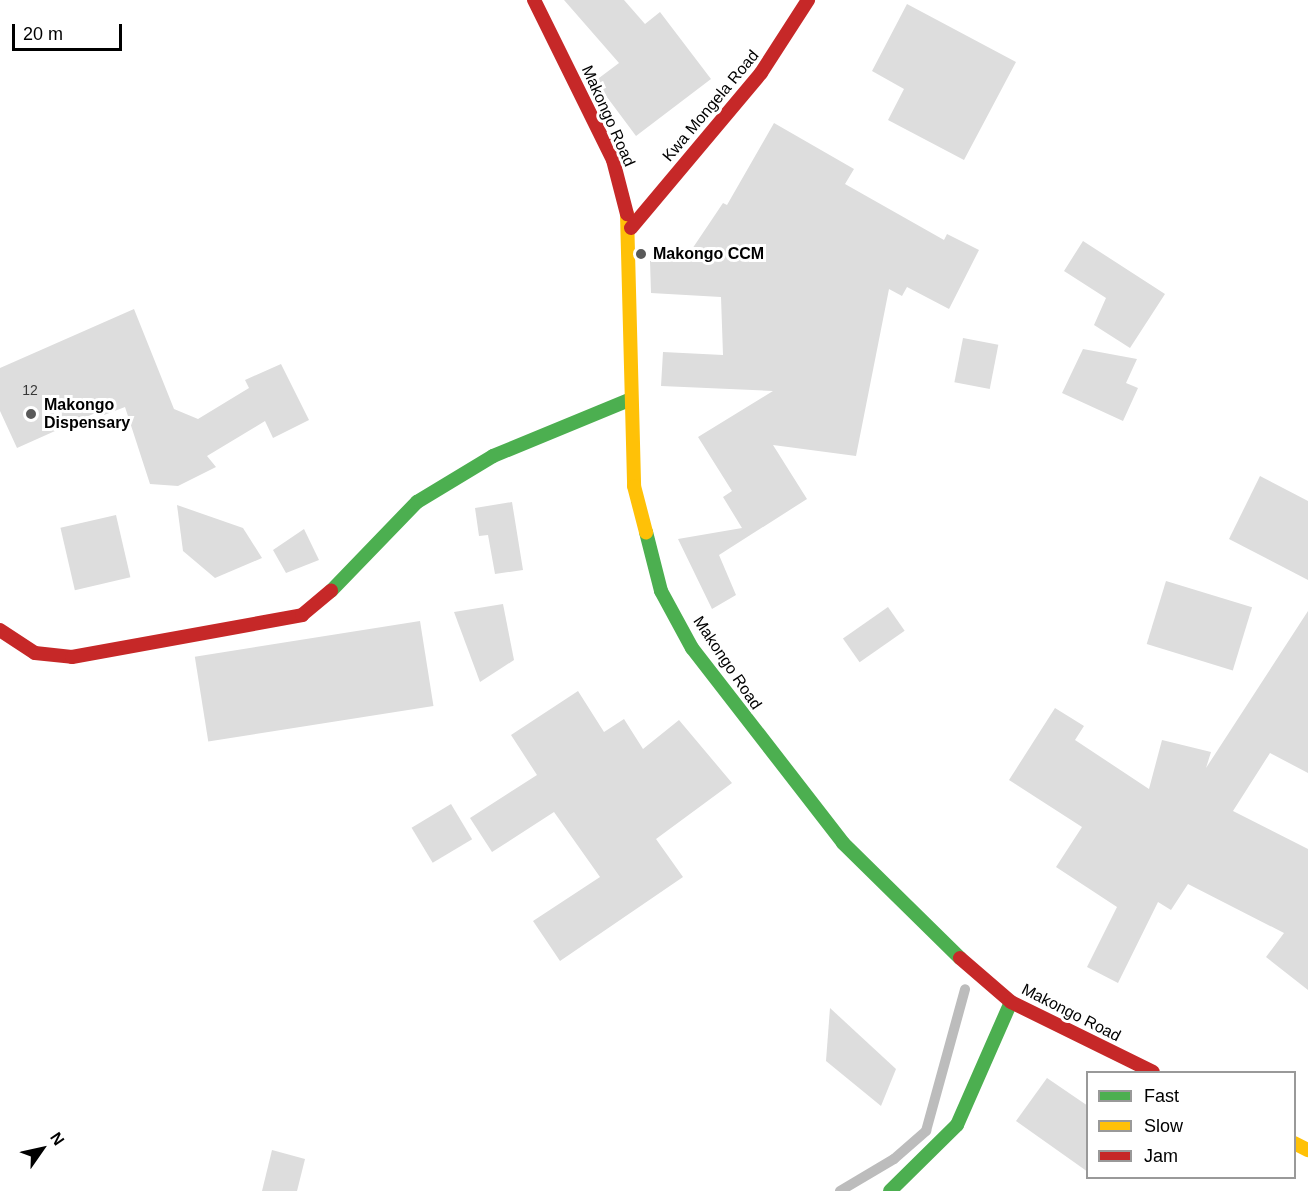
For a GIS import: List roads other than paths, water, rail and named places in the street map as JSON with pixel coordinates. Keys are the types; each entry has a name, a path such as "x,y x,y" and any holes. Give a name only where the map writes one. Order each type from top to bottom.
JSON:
{"street":[{"name":"Makongo Road","path":"534,0 613,160 631,228 631,399 634,486 645,541 661,591 692,648 843,843 932,935 1011,1002 1151,1071"},
{"name":"Kwa Mongela Road","path":"631,228 761,73 808,0"},
{"path":"0,630 35,653 72,657 302,615 349,577 385,530 417,502 493,456 631,399"},
{"path":"890,1191 957,1125 1011,1002"}],"waterway":[{"path":"840,1191 894,1159 926,1131 965,989"}],"place":[{"name":"Makongo CCM","path":"641,254"},
{"name":"Makongo Dispensary","path":"31,414"}]}
